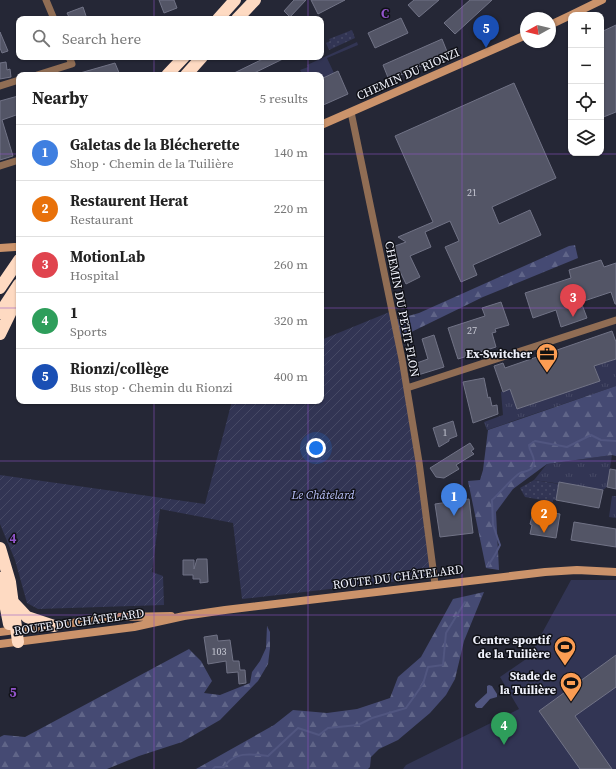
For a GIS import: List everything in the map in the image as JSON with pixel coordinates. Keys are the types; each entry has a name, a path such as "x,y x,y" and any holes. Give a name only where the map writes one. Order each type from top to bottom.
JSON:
{"highway":[{"path":"221,16 236,0"},
{"path":"240,16 255,0"},
{"path":"170,72 181,60"},
{"path":"189,72 199,60"},
{"path":"0,288 16,264"},
{"path":"0,313 16,289"},
{"path":"0,334 16,301"},
{"path":"0,548 7,569 9,637"},
{"path":"0,578 8,601 27,617 54,626"},
{"path":"0,615 8,601"}],"main road":[{"path":"577,12 602,0"},
{"path":"556,22 568,16"},
{"name":"CHEMIN DU RIONZI","path":"324,124 520,38"},
{"path":"0,248 15,247"},
{"name":"ROUTE DU CHÂTELARD","path":"9,637 134,627 184,616 435,584 546,572 577,570 616,572"},
{"name":"ROUTE DU CHÂTELARD","path":"9,637 54,626 120,617 184,616"}],"street":[{"path":"46,0 53,16"},
{"path":"46,72 72,64 70,60"},
{"path":"0,86 16,81"},
{"name":"CHEMIN DU PETIT-FLON","path":"351,112 407,388 616,320"},
{"path":"0,166 16,161"},
{"path":"407,388 419,462 435,584"}],"green space":[{"path":"352,30 355,38 329,50 326,43 330,41 329,39"},
{"path":"357,42 358,45 327,58 334,73 324,78 324,72 301,72 300,70 308,67 307,65 318,60 324,60 324,57"},
{"path":"575,245 578,258 483,297 397,339 394,320 419,313 569,246"},
{"name":"Le Châtelard","path":"392,311 434,577 242,599 233,523 160,509 152,572 163,576 164,605 38,609 27,603 15,560 0,524 0,475 205,504 231,404 324,404 324,339"},
{"path":"616,359 616,386 487,430 484,422 503,415 501,392 510,389 517,409 599,381 595,366"},
{"path":"616,386 616,456 612,455 547,464 513,489 496,512 499,570 486,568 468,481 480,480 483,470 488,430"},
{"path":"612,455 607,487 603,490 534,480 547,464"},
{"path":"534,480 559,484 556,500 553,500 553,502 525,497 520,488"},
{"path":"612,496 616,496 616,518 609,517"},
{"name":"Centre sportif de la Tuilière","path":"571,580 616,580 616,769 403,769 406,765 519,709 500,677 529,657"},
{"path":"484,592 464,641 455,679 446,695 430,713 398,740 379,749 371,757 370,767 368,769 196,769 274,725 293,710 327,713 357,709 390,698 398,677 421,657 453,599"},
{"path":"267,626 270,632 268,664 258,681 220,720 182,742 139,756 107,769 0,769 0,737 4,735 25,737 189,649 201,661 212,681 204,693 220,695 250,683 252,672 260,661 266,648"}],"shaded area":[{"path":"487,686 492,686 497,694 497,697 490,699 482,708 477,708 475,704 487,693"}],"building":[{"path":"159,0 174,0 177,8 164,13"},
{"path":"294,0 306,0 291,16 284,11"},
{"path":"311,0 345,0 318,14"},
{"path":"414,0 439,0 419,17 408,5"},
{"path":"470,0 492,0 455,34 444,23"},
{"path":"83,7 86,16 68,16 67,13"},
{"path":"401,18 408,33 375,48 368,33"},
{"path":"616,25 616,112 604,117 604,48 604,31"},
{"path":"0,32 8,51 2,53 0,48"},
{"path":"442,39 448,54 389,80 383,65"},
{"path":"261,60 281,60 256,72 236,72"},
{"path":"6,62 7,70 10,69 11,77 0,79 0,63"},
{"path":"115,63 119,72 84,72"},
{"path":"338,71 348,94 324,105 324,78"},
{"path":"514,83 556,178 492,207 499,224 530,210 541,235 473,265 477,275 461,282 445,247 459,241 450,221 425,232 431,247 410,256 420,277 406,284 395,261 397,260 393,252 395,246 406,242 398,237 433,222 395,136"},
{"path":"16,97 16,115 2,120 13,156 0,160 0,101"},
{"path":"601,260 604,267 616,263 616,304 611,292 581,302 587,318 561,327 556,310 533,318 525,293 571,278 569,270"},
{"path":"501,302 509,325 495,329 496,332 492,333 496,347 458,359 448,328 485,316 482,308"},
{"name":"Ex-Switcher","path":"612,331 616,342 616,359 594,366 600,381 517,409 510,389 503,392 494,366 503,363 505,368"},
{"path":"434,335 444,367 418,375 414,364 428,359 422,339"},
{"path":"484,378 488,398 490,397 492,406 497,405 498,414 473,423 463,382"},
{"path":"453,421 457,436 449,439 449,441 439,447 433,428"},
{"path":"470,443 474,449 471,451 474,454 456,465 459,469 444,478 436,477 430,468"},
{"path":"610,469 616,470 616,489 607,487"},
{"path":"559,482 603,490 599,508 556,500"},
{"path":"469,499 473,533 440,537 435,504"},
{"path":"534,510 560,514 556,538 530,534 532,525 530,524"},
{"path":"574,522 616,529 616,547 571,540"},
{"path":"197,559 207,559 208,582 200,583 200,579 193,579 193,575 183,575 183,560 194,560 194,569"},
{"path":"217,635 218,641 230,640 233,661 239,661 240,670 245,670 246,683 239,684 238,672 227,673 226,661 208,664 204,637"},
{"path":"616,655 616,687 575,716 612,769 580,769 539,711"}],"waterway":[{"path":"488,566 500,545 493,525 492,500 517,475 532,468 534,460 529,445 535,441 567,447 591,435 601,440 616,441"},
{"path":"213,769 215,767 224,767 233,758 238,756 250,754 268,756 298,728 319,735 328,728 358,725 372,718 406,708 423,684 428,667 443,665 446,633 465,602"}],"place":[{"name":"Rionzi/collège","path":"486,48"},
{"name":"MotionLab","path":"573,317"},
{"name":"Ex-Switcher","path":"547,374"},
{"name":"Galetas de la Blécherette","path":"454,516"},
{"name":"Restaurent Herat","path":"544,533"},
{"name":"Centre sportif de la Tuilière","path":"565,666"},
{"name":"Stade de la Tuilière","path":"571,702"},
{"name":"1","path":"504,745"}]}
